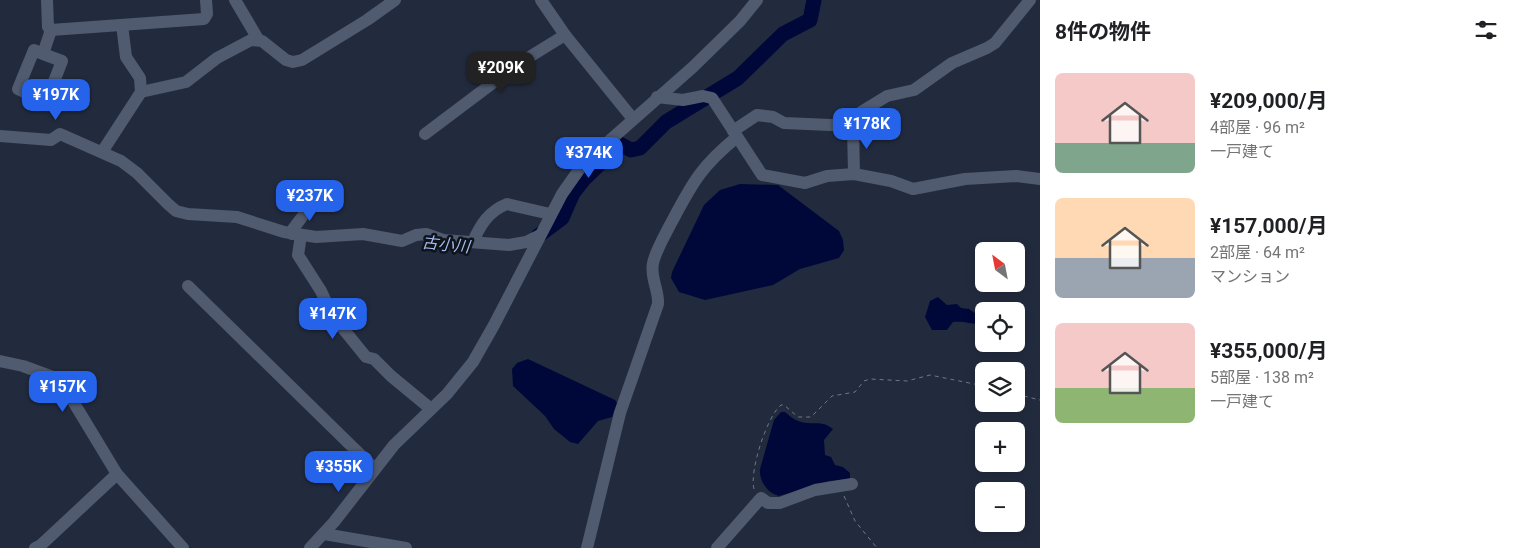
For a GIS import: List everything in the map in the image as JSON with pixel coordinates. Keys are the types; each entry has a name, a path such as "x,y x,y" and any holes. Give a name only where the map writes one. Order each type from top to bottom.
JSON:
{"street":[{"path":"46,0 48,27 51,30"},
{"path":"51,30 204,19 207,14 206,0"},
{"path":"234,0 258,39 286,60 293,62 302,60 367,20 395,0"},
{"path":"541,0 565,35 633,118"},
{"path":"310,548 324,534 374,469 463,376 484,345 550,214 583,164 740,21 757,0"},
{"path":"854,174 853,126 861,112 887,96 914,90 952,63 987,48 994,43 1030,0"},
{"path":"102,152 141,92 140,78 126,57 122,25"},
{"path":"43,54 51,30"},
{"path":"425,134 518,64 565,35"},
{"path":"141,92 186,82 233,48 258,39"},
{"path":"657,97 683,100 703,96 712,98 762,175 805,183 827,176 854,174 913,189 965,179 1016,176 1040,179"},
{"path":"588,548 620,413 658,304 658,294 652,274 653,264 659,247 700,170 757,114 773,117 784,123 853,126"},
{"path":"0,136 51,140 60,134 121,161 137,173 176,211 188,214 237,217 297,234 323,237 363,234 402,241 416,235 426,234 443,240 509,245 526,242 540,235"},
{"path":"473,242 484,221 495,211 507,204 550,214"},
{"path":"302,217 293,228 297,234 298,255 341,328 366,357 374,359 390,376 431,409"},
{"path":"188,286 374,469"},
{"path":"0,361 23,366 50,376 71,398 117,474 182,548"},
{"path":"35,548 41,545 117,474"},
{"path":"717,548 760,498 768,502 780,503 805,493 847,484"},
{"path":"324,534 406,548"}],"path":[{"path":"760,498 754,488 753,471 771,416 781,405 784,405 798,417 811,417 832,396 854,392 864,381 870,379 907,381 930,375 975,384"},
{"path":"1025,396 1040,400"},
{"path":"847,484 855,521 877,548"}],"shaded area":[{"path":"740,184 778,185 839,231 843,240 844,250 839,258 800,269 773,285 705,300 679,292 671,278 672,272 704,205 720,190"},
{"path":"938,297 947,305 957,304 961,308 969,309 975,313 975,324 953,322 947,330 932,330 925,317 930,301"},
{"path":"528,359 615,400 617,403 612,417 598,421 578,444 570,442 554,429 545,416 513,386 512,369 517,363"},
{"path":"781,412 785,412 792,418 805,423 827,425 833,429 824,440 825,455 831,457 835,465 843,467 850,473 850,479 829,481 779,496 767,489 761,478 760,469 774,420"}],"waterway":[{"name":"古小川","path":"538,236 562,218 573,193 584,179 620,144 631,150 640,148 666,122 738,78 783,34 810,20 814,0"}]}
